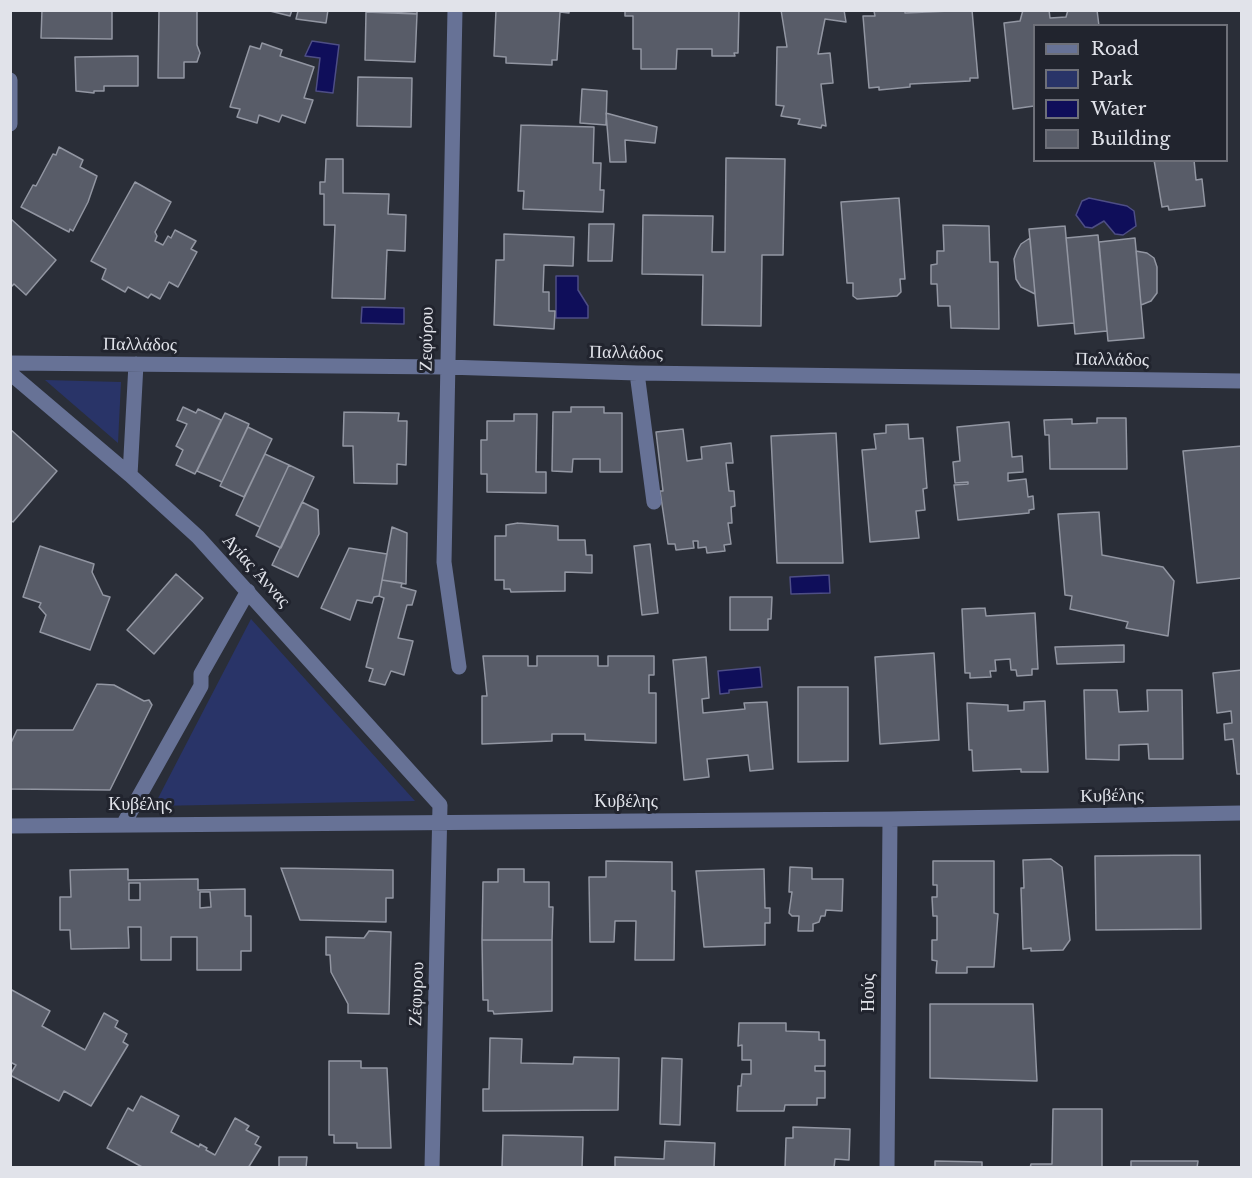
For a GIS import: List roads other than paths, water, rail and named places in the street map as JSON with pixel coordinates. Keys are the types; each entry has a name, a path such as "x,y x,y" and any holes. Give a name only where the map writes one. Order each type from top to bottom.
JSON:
{"street":[{"name":"Ζεφύρου","path":"454,10 444,562 459,667"},
{"path":"10,80 10,124"},
{"name":"Παλλάδος","path":"10,363 446,367 637,373 1242,381"},
{"path":"130,475 136,364"},
{"name":"Αγίας Άννας","path":"10,373 130,475 198,537 429,790 440,805 441,822"},
{"path":"637,373 654,502"},
{"path":"123,825 201,686 201,674 248,591"},
{"name":"Κυβέλης","path":"10,826 890,819 1242,813"},
{"name":"Ηούς","path":"887,1167 890,819"},
{"name":"Ζέφυρου","path":"432,1167 441,822"}],"water":[{"path":"312,41 339,45 333,93 316,91 320,58 305,56"},
{"path":"1089,198 1127,206 1134,211 1136,226 1123,235 1115,234 1104,221 1092,228 1085,227 1076,215 1082,201"},
{"path":"556,276 578,276 578,290 588,306 588,318 556,318"},
{"path":"362,307 404,308 404,324 361,323"},
{"path":"829,575 830,593 791,594 790,577"},
{"path":"760,667 762,687 729,690 729,693 720,694 718,671"}]}
